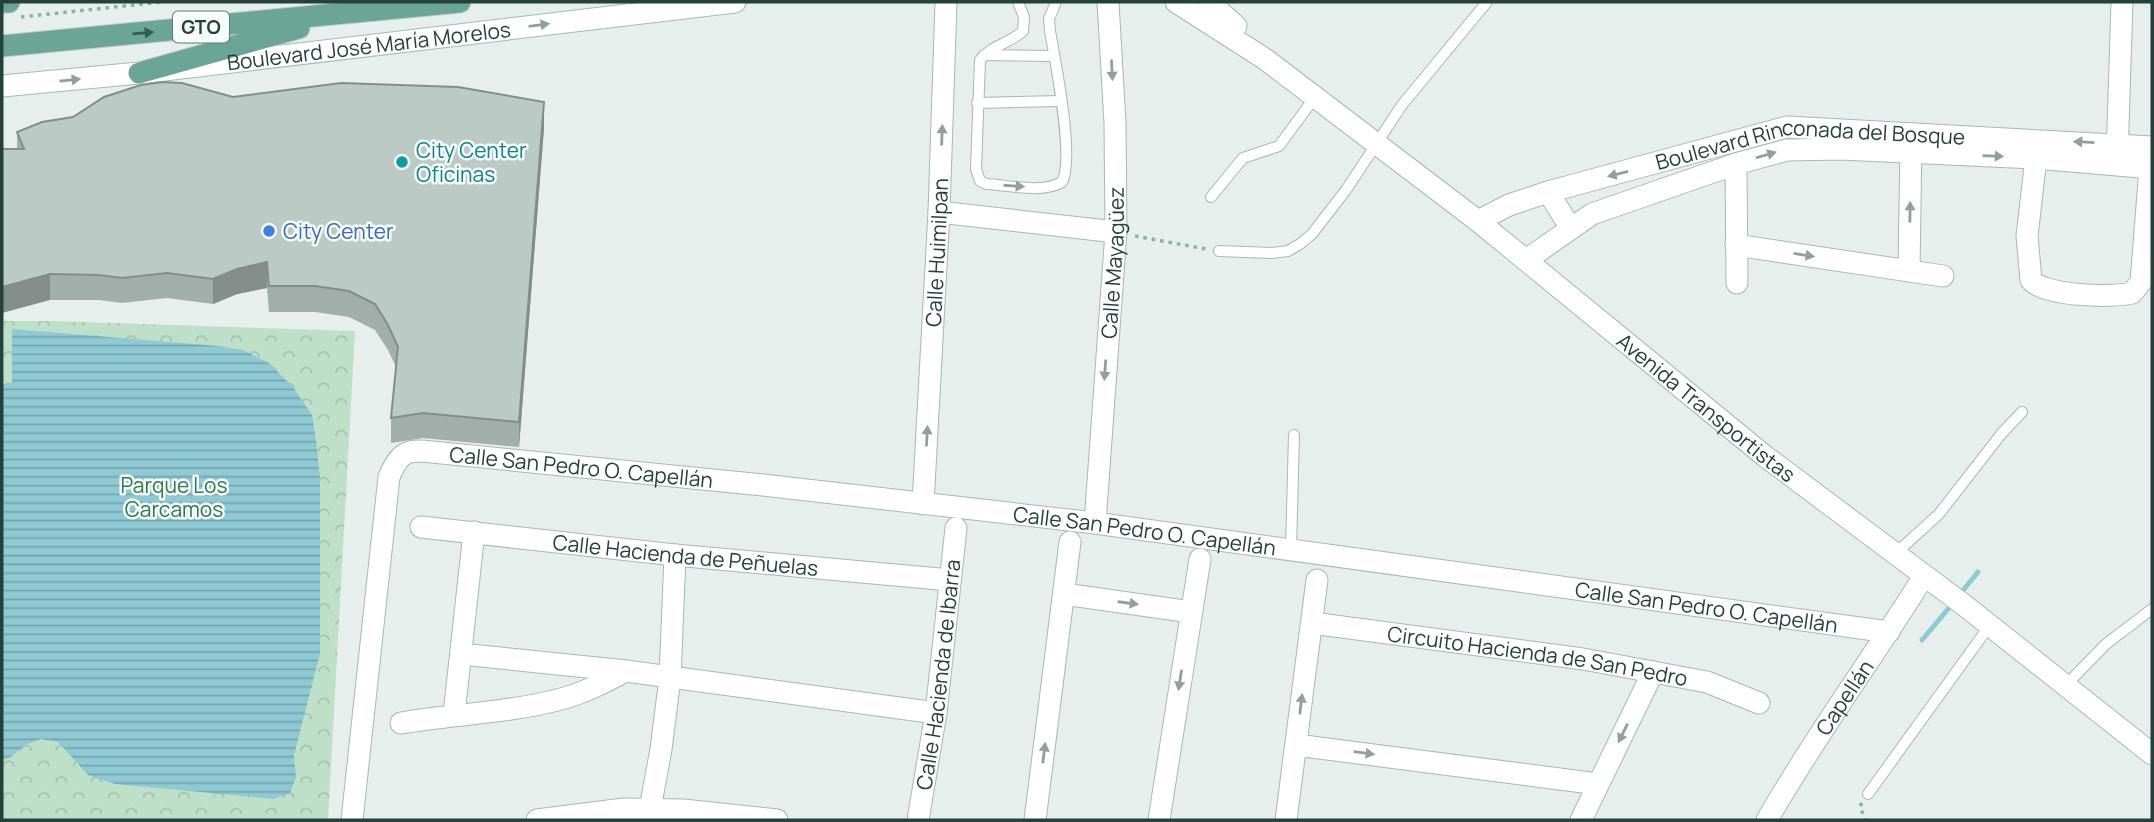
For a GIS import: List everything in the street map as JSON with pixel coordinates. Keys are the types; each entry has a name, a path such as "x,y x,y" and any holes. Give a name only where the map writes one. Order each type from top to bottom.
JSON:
{"main road":[{"name":"Boulevard José María Morelos","path":"2,46 460,2"},
{"path":"139,73 351,14"}],"street":[{"name":"Boulevard José María Morelos","path":"2,86 139,73 735,2"},
{"name":"Calle Huimilpan","path":"923,504 939,212 946,2"},
{"name":"Calle Mayagüez","path":"1095,523 1116,232 1115,123 1108,2"},
{"name":"Avenida Transportistas","path":"1175,2 1265,59 1478,221 1766,457 1990,625 2152,754"},
{"name":"Avenida Transportistas","path":"1209,2 1238,27 1265,59"},
{"path":"2117,154 2122,2"},
{"name":"Boulevard Rinconada del Bosque","path":"1478,221 1509,205 1548,192 1787,128 2036,158 2117,154"},
{"path":"1909,271 1911,143"},
{"name":"Boulevard Rinconada del Bosque","path":"1526,260 1592,214 1768,154 1808,148 1911,143 2117,154 2152,161"},
{"path":"2036,158 2027,236 2031,280 2035,285 2049,290 2112,296 2132,293 2140,282 2152,161"},
{"path":"1736,164 1737,283"},
{"path":"1548,192 1570,227"},
{"path":"939,212 1116,232"},
{"path":"1736,245 1943,276"},
{"name":"Calle San Pedro O. Capellán","path":"352,820 389,477 396,460 411,452 456,454 763,485 1095,523 1889,632"},
{"name":"Calle Hacienda de Peñuelas","path":"421,527 676,555 950,580"},
{"name":"Calle Hacienda de Ibarra","path":"918,820 936,713 956,528"},
{"path":"454,714 474,532"},
{"path":"1035,820 1070,542"},
{"path":"649,815 670,678 676,555"},
{"path":"1159,820 1200,559"},
{"path":"1286,820 1317,580"},
{"name":"Capellán","path":"1767,820 1826,724 1889,632 1931,580"},
{"path":"1064,594 1191,612"},
{"name":"Circuito Hacienda de San Pedro","path":"1312,623 1583,659 1707,682 1759,703"},
{"path":"461,654 625,671 936,713"},
{"path":"401,723 454,714 482,713 561,699 590,689 625,671"},
{"path":"1581,820 1653,672"},
{"path":"1296,745 1598,784"},
{"path":"537,820 604,810 649,815 683,810 777,820"}],"lane":[{"path":"1018,2 1024,17 1023,31 979,60 976,169 979,181 986,184 1037,187 1056,185 1065,177 1066,151 1061,101 1049,19 1056,2"},
{"path":"1219,251 1272,253 1288,251 1300,244 1337,201 1402,105 1487,2"},
{"path":"984,55 1054,55"},
{"path":"1211,197 1243,158 1279,146 1315,97"},
{"path":"977,103 1061,101"},
{"path":"1895,554 1939,514 2002,433 2022,412"},
{"path":"1291,550 1294,435"},
{"path":"2066,685 2106,644 2152,609"},
{"path":"1868,794 1990,625"}],"path":[{"path":"9,7 162,2"},
{"path":"1116,232 1219,251"}],"green space":[{"name":"Parque Los Carcamos","path":"4,321 355,331 328,820 2,820"}],"water":[{"name":"Parque Los Carcamos","path":"12,329 243,350 269,363 293,387 312,415 320,477 320,654 294,756 296,777 290,793 274,799 115,784 88,775 58,742 41,739 25,745 11,757 2,760 2,384 12,384"}],"building":[{"name":"City Center","path":"182,83 233,97 341,83 458,87 544,102 519,422 423,413 391,418 398,347 375,304 349,291 315,286 269,286 267,262 237,269 213,279 167,273 122,278 50,274 2,287 2,149 24,149 17,132 42,122 73,117 104,97 141,85"}],"waterway":[{"path":"1960,594 1978,572"},
{"path":"1922,640 1954,602"}],"place":[{"name":"City Center Oficinas","path":"402,162"},
{"name":"City Center","path":"269,231"}]}
